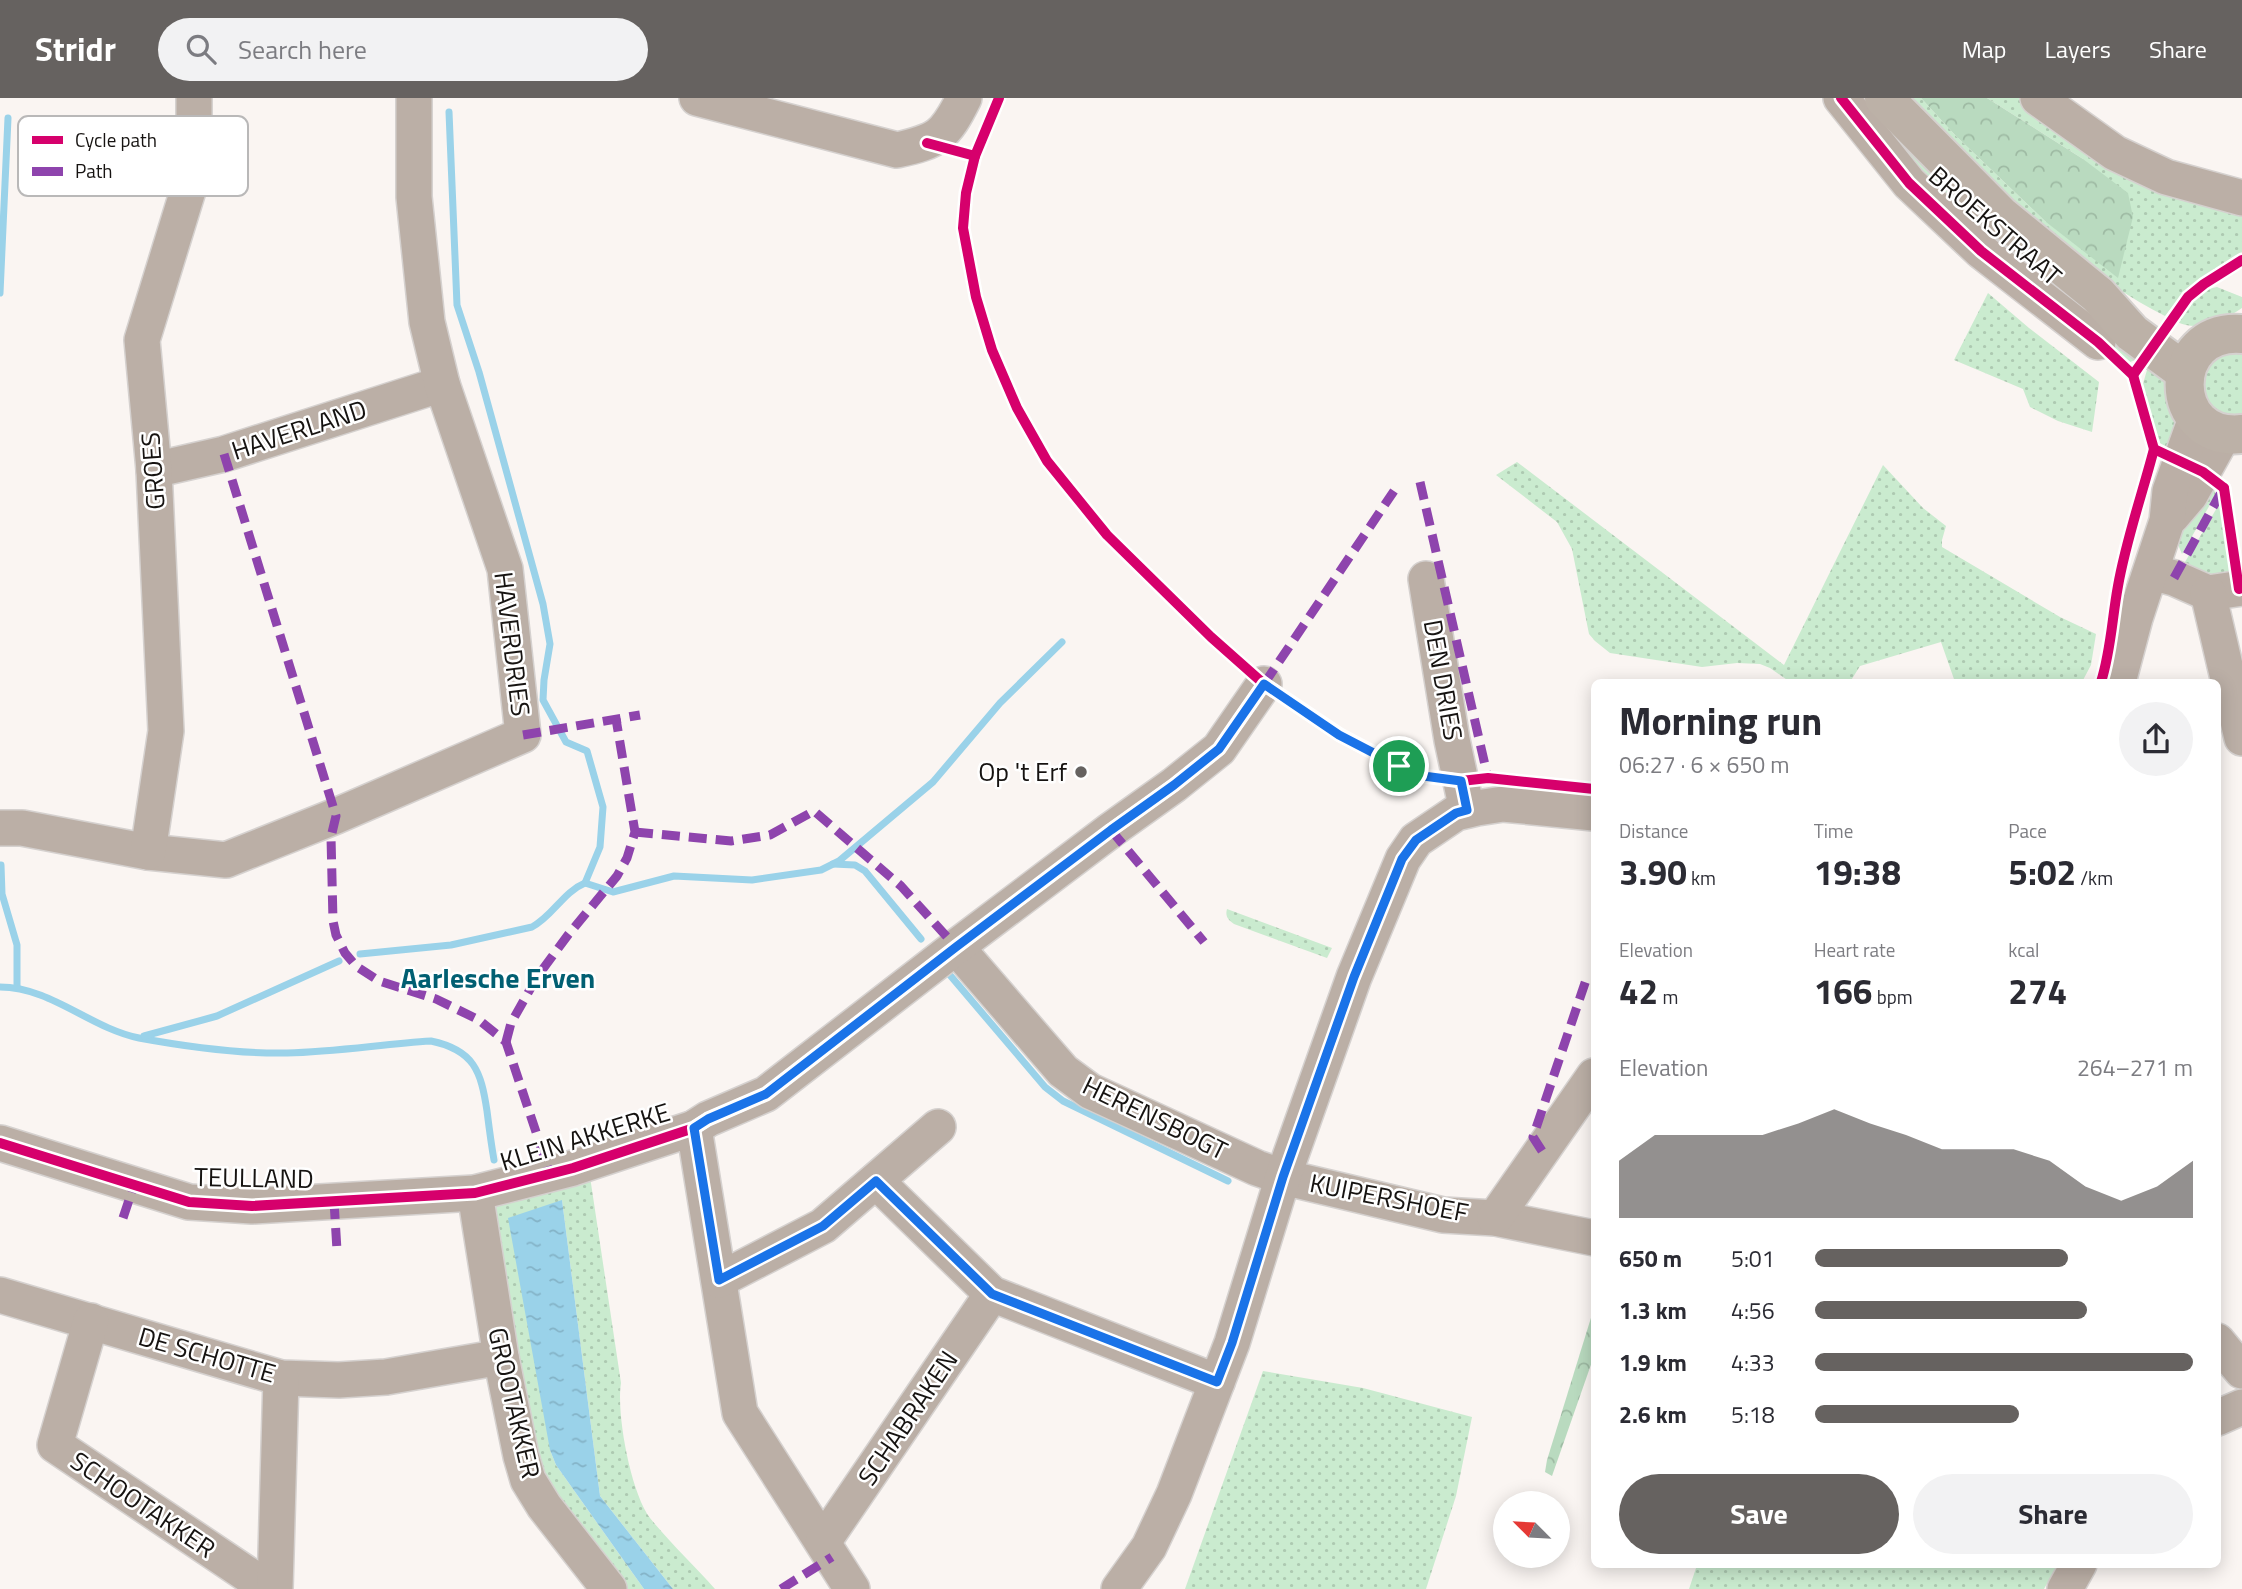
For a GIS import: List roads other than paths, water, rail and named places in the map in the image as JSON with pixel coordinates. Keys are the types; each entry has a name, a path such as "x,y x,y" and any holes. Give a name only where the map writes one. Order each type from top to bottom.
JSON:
{"main road":[{"path":"1884,98 2000,215 2098,295 2143,316 2192,359"},
{"path":"2220,428 2189,407 2185,396 2192,359 2222,335 2241,333"}],"street":[{"name":"GROES","path":"194,98 194,116"},
{"name":"HAVERDRIES","path":"0,828 22,828 148,852 226,860 336,816 523,735 505,569 442,384 427,322 414,197 414,98"},
{"path":"697,98 897,150 927,143 945,130 964,98"},
{"name":"BROEKSTRAAT","path":"1841,98 1909,183 1982,251 2098,342"},
{"path":"2038,98 2115,153 2166,177 2242,198"},
{"name":"GROES","path":"148,852 166,731 154,470 142,340 186,196"},
{"name":"HAVERLAND","path":"154,470 224,454 442,384"},
{"path":"2119,679 2167,521 2170,491 2220,428"},
{"path":"2151,572 2174,578 2208,593 2242,588"},
{"name":"DEN DRIES","path":"1426,579 1452,740 1467,810"},
{"path":"2208,593 2242,738"},
{"name":"KLEIN AKKERKE","path":"475,1193 573,1168 694,1128 708,1119 766,1094 1219,749 1264,684"},
{"path":"1119,1589 1149,1547 1174,1494 1232,1343 1283,1177 1354,977 1402,859 1416,840 1456,813 1467,810 1503,804 1591,813"},
{"name":"HERENSBOGT","path":"956,947 1044,1051 1063,1071 1090,1091 1257,1168 1283,1177"},
{"path":"1495,1218 1591,1080"},
{"path":"719,1280 823,1226 938,1127"},
{"name":"KLEIN AKKERKE","path":"694,1128 740,1413 852,1589"},
{"name":"TEULLAND","path":"0,1143 189,1202 217,1205 252,1206 475,1193"},
{"name":"KUIPERSHOEF","path":"1283,1177 1443,1215 1495,1218 1591,1237"},
{"path":"876,1181 992,1294 1217,1382"},
{"name":"GROOTAKKER","path":"475,1193 501,1357 528,1480 544,1506 609,1589"},
{"name":"SCHABRAKEN","path":"823,1542 992,1294"},
{"name":"DE SCHOTTE","path":"0,1295 281,1378 339,1380 386,1377 501,1357"},
{"name":"SCHOOTAKKER","path":"91,1321 55,1445 269,1589"},
{"path":"2221,1346 2242,1371"},
{"path":"275,1589 281,1378"},
{"path":"2221,1416 2242,1407"},
{"path":"2065,1589 2077,1568"}],"water":[{"path":"562,1200 600,1496 673,1589 644,1589 556,1465 550,1450 508,1218"}],"waterway":[{"path":"449,112 457,305 479,372 543,604 550,644 543,700 566,742 587,751 603,807 600,847 585,883"},
{"path":"0,293 8,118"},
{"path":"360,954 451,945 532,927 546,917 570,892 585,883 613,892 674,876 752,880 821,870 839,861 933,782 1000,703 1062,642"},
{"path":"833,864 855,865 865,871 921,939"},
{"path":"1,865 2,894 17,945 17,987"},
{"path":"144,1036 217,1016 339,961"},
{"path":"949,974 1045,1087 1063,1101 1228,1181"},
{"path":"0,987 36,994 121,1033 194,1047 287,1053 431,1041 446,1045 466,1057 478,1074 485,1097 494,1160"}],"place":[{"name":"Op 't Erf","path":"1081,772"}],"district":[{"name":"Aarlesche Erven","path":"498,978"}]}
